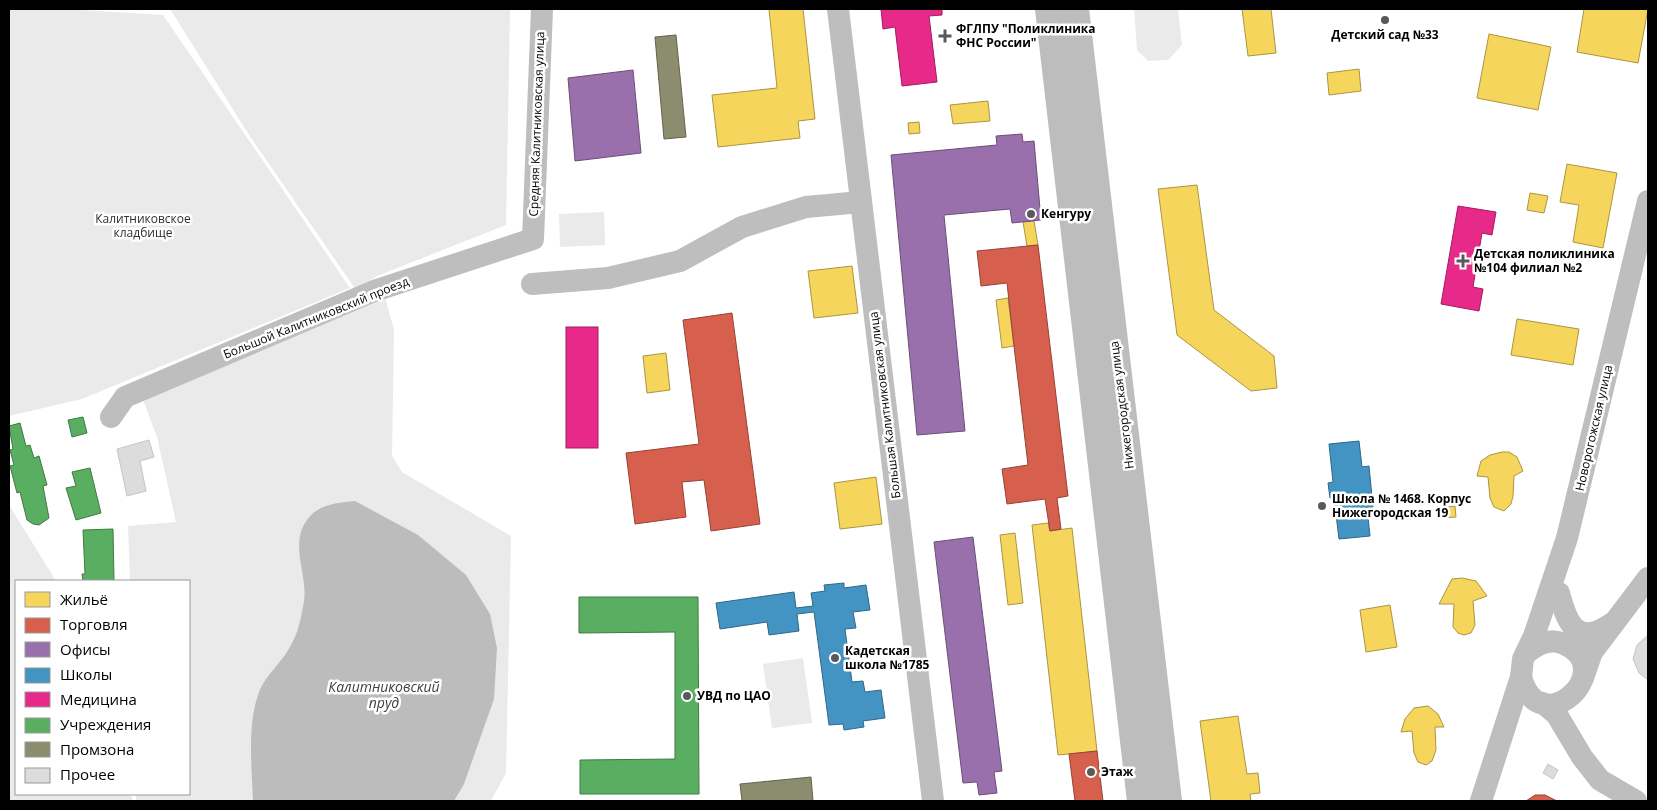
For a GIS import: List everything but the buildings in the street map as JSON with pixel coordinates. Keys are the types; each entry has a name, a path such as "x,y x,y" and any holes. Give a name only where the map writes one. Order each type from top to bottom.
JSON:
{"main road":[{"path":"1049,9 1141,801"},
{"name":"Нижегородская улица","path":"1075,9 1168,801"}],"street":[{"name":"Средняя Калитниковская улица","path":"533,239 542,9"},
{"name":"Большая Калитниковская улица","path":"838,9 933,801"},
{"name":"Новорогожская улица","path":"1481,801 1521,677 1523,659 1528,652 1567,538 1648,201"},
{"path":"532,284 608,278 672,263 751,224 806,207 861,202"},
{"name":"Большой Калитниковский проезд","path":"111,417 125,397 267,337 374,292 533,239"},
{"path":"1511,709 1526,699 1560,703 1579,686 1581,660 1565,644 1556,628 1554,612 1559,593 1559,561"},
{"path":"1572,739 1571,707 1592,652 1648,578"},
{"path":"1559,593 1569,625 1576,632 1584,634 1594,633 1619,618"},
{"path":"1528,652 1543,642 1565,644 1581,650 1597,646"},
{"path":"1521,677 1528,693 1557,715 1582,757 1600,780 1636,801"}],"green space":[{"name":"Калитниковское кладбище","path":"9,9 65,9 163,15 350,288 82,399 9,416"},
{"path":"170,9 510,9 506,225 377,276 356,290 251,138"},
{"path":"1134,9 1178,9 1182,45 1168,60 1148,61 1137,50"},
{"path":"604,212 605,245 560,247 559,214"},
{"path":"385,297 394,330 392,456 402,472 511,536 506,773 491,801 137,801 135,795 190,795 190,580 130,580 128,526 176,522 157,437 142,397"},
{"path":"9,505 55,580 15,580 15,795 131,795 133,801 9,801"},
{"path":"803,658 812,723 772,728 763,664"}],"water":[{"name":"Калитниковский пруд","path":"355,501 418,535 466,575 490,614 497,648 494,699 464,784 454,801 253,801 252,721 261,688 287,652 294,640 299,624 305,591 299,549 302,529 311,515 322,507"}],"tram line":[{"path":"833,9 929,801"},
{"path":"845,9 940,801"}],"place":[{"name":"Детский сад №33","path":"1385,20"},
{"name":"ФГЛПУ \"Поликлиника ФНС России\"","path":"945,36"},
{"name":"Кенгуру","path":"1031,214"},
{"name":"Детская поликлиника №104 филиал №2","path":"1463,261"},
{"name":"Школа № 1468. Корпус Нижегородская 19","path":"1322,506"},
{"name":"Кадетская школа №1785","path":"835,658"},
{"name":"УВД по ЦАО","path":"687,696"},
{"name":"Этаж","path":"1091,772"}]}
